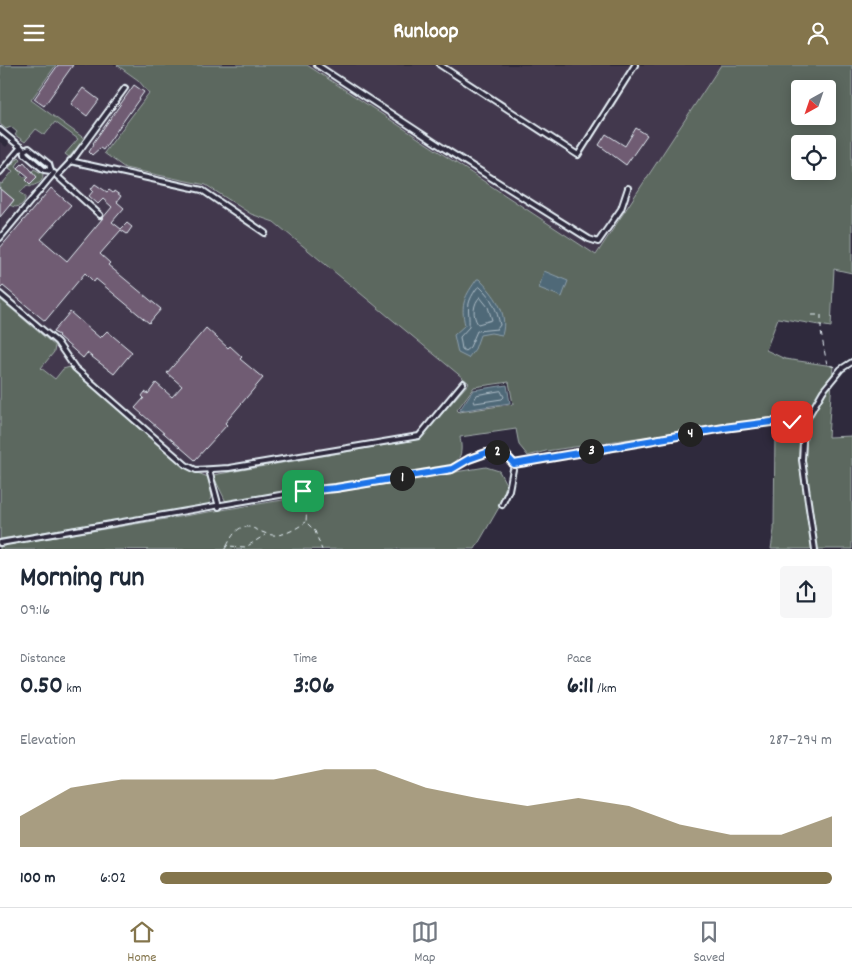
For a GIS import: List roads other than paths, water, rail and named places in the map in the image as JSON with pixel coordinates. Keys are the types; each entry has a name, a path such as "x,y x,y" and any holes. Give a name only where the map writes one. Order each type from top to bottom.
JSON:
{"lane":[{"path":"317,65 445,149 589,239 598,242 621,209 628,188"},
{"path":"440,65 578,155 635,65"},
{"path":"0,238 54,174 70,161 125,88"},
{"path":"0,130 23,148 29,148 49,164 54,174"},
{"path":"0,173 23,148"},
{"path":"23,148 24,154 44,170 54,174 100,215"},
{"path":"0,161 6,166"},
{"path":"70,161 202,190 265,233"},
{"path":"0,294 56,342 75,368 186,465 196,470 209,470 419,436 463,383"},
{"path":"814,549 802,459 804,424 822,391 841,369 852,362"},
{"path":"514,464 724,428 771,422 804,424"},
{"path":"0,543 452,469 469,459 486,453 503,452 514,464"},
{"path":"502,505 510,490 514,464"},
{"path":"209,470 219,507"}],"water":[{"path":"544,271 568,281 562,297 539,288"},
{"path":"477,279 490,291 499,304 504,327 502,335 491,333 480,335 475,349 468,358 458,353 454,335 465,325 463,306 469,290"},
{"path":"507,385 510,403 459,411 473,390"}]}
